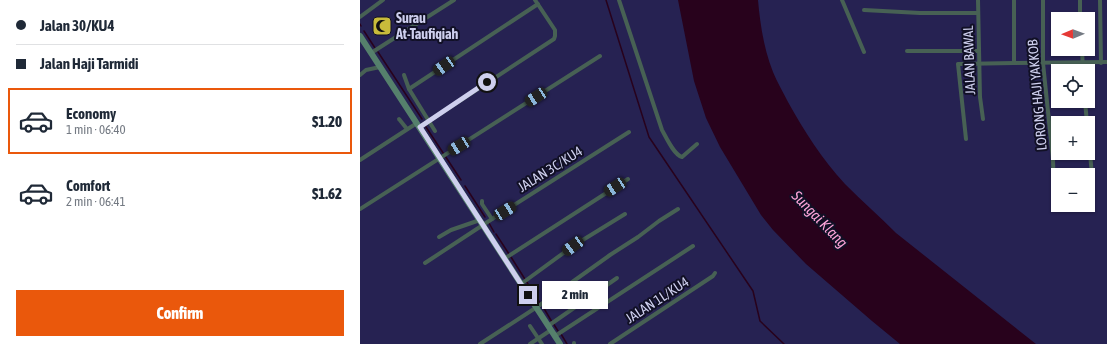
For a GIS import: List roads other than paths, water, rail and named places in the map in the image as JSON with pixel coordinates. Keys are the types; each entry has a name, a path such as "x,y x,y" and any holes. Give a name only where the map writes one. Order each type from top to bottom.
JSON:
{"street":[{"path":"360,17 383,0"},
{"path":"371,53 454,0"},
{"path":"619,0 662,130 673,149 680,157 682,157 697,144"},
{"path":"842,0 864,52"},
{"name":"JALAN BAWAL","path":"978,0 980,97 983,119"},
{"path":"1014,0 1014,63"},
{"name":"LORONG HAJI YAKKOB","path":"1043,0 1043,63 1053,168"},
{"path":"1080,0 1080,12"},
{"path":"1100,0 1101,63"},
{"path":"360,160 407,129 429,120 554,39 556,30 536,2 409,89"},
{"path":"864,10 920,13 978,13"},
{"path":"360,38 418,125 443,156 481,223 522,283 560,344"},
{"path":"907,51 979,51"},
{"path":"360,209 600,56"},
{"path":"1082,56 1082,63"},
{"path":"966,139 958,64 1107,62"},
{"path":"360,75 366,70 380,67"},
{"path":"404,75 409,89 435,130"},
{"path":"399,119 407,129"},
{"name":"JALAN 3C/KU4","path":"481,223 492,219 629,132"},
{"path":"504,258 628,179"},
{"path":"482,201 482,204 492,219"},
{"path":"480,344 678,209"},
{"path":"522,283 573,246 625,214"},
{"path":"439,237 451,230 481,223"},
{"path":"425,263 481,223"},
{"path":"555,336 693,246"},
{"name":"JALAN 1L/KU4","path":"610,344 713,276 715,273"},
{"path":"530,344 617,278"},
{"path":"530,326 542,344"}],"water":[{"name":"Sungai Klang","path":"678,0 758,0 765,46 775,76 800,124 829,165 845,184 896,233 1036,344 900,344 806,264 773,230 761,215 720,147 706,118 694,81"}],"waterway":[{"path":"606,0 649,137 753,291 760,321 784,344"},
{"path":"364,31 375,48"},
{"path":"378,52 422,119"},
{"path":"426,127 461,180"},
{"path":"465,186 485,217"},
{"path":"489,223 494,232"},
{"path":"496,234 509,254"},
{"path":"511,257 540,303"},
{"path":"542,305 552,322"},
{"path":"553,323 558,331"},
{"path":"561,334 567,344"}],"place":[{"name":"Surau At-Taufiqiah","path":"382,26"}]}
